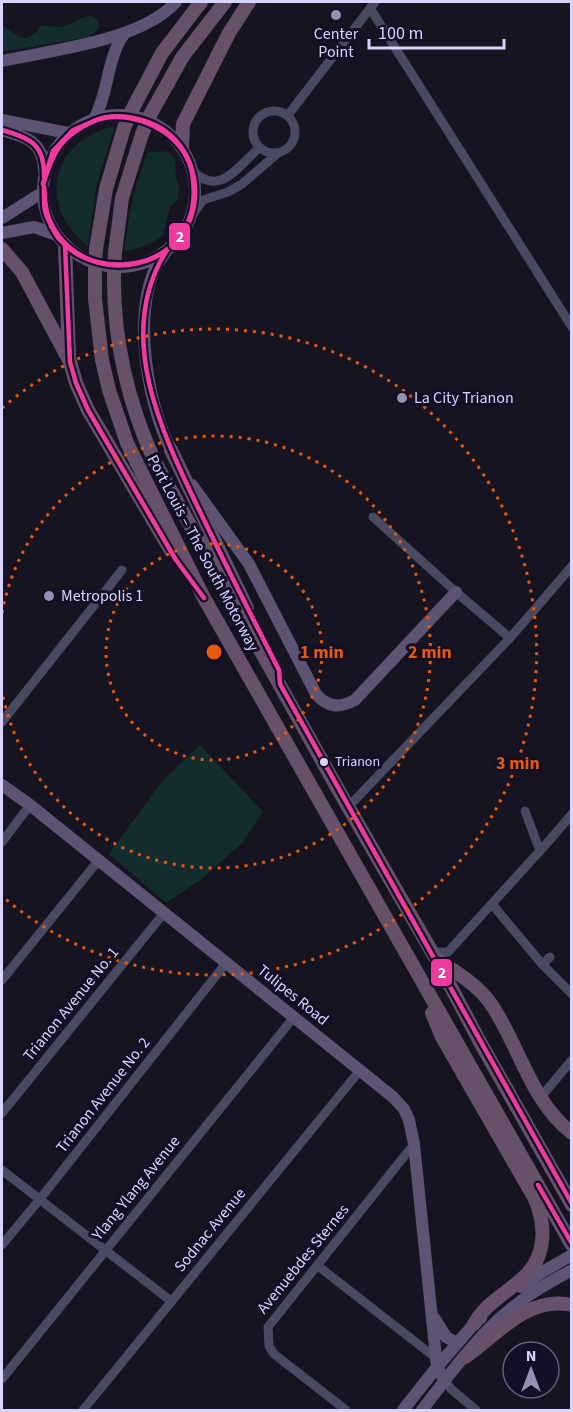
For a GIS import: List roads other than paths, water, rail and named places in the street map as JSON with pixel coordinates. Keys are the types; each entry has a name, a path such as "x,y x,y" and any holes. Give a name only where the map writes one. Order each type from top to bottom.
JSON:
{"highway":[{"name":"Port Louis – The South Motorway","path":"201,2 162,53 132,110 124,128 106,189 96,249 98,332 116,415 127,443 204,598 572,1245"},
{"name":"Port Louis – The South Motorway","path":"225,2 183,56 150,115 125,188 115,253 116,328 120,358 133,406 145,439 167,486 434,955 572,1205"},
{"path":"182,147 183,124 229,33 249,2"},
{"path":"61,240 70,362 76,383 88,410 176,560 204,598"},
{"path":"2,249 22,272 70,362"},
{"path":"171,450 237,589 279,670 280,684"},
{"path":"434,955 478,988 491,1004 546,1107 572,1133"},
{"path":"416,972 442,1037 540,1210 543,1230 531,1281 482,1310 465,1334"},
{"path":"465,1357 520,1314 544,1304 572,1305"}],"main road":[{"path":"2,61 125,33 149,22 170,9 176,2"},
{"path":"94,119 103,99 117,46 125,33"},
{"path":"44,177 48,162 68,133 94,119 117,115 142,118 164,130 182,147 193,171 196,194 191,217 182,235 167,250 156,266 150,282 144,337 154,407 171,450 190,482 249,564 322,702 344,706 355,700 456,592"},
{"path":"2,120 68,133"},
{"path":"2,130 24,136 37,147 44,157 43,192 47,214 61,240"},
{"path":"2,218 43,192"},
{"path":"2,233 34,227 61,240 80,256 97,264 116,267 134,266 152,260 167,250"},
{"name":"Tulipes Road","path":"2,785 361,1070 404,1109 414,1144 436,1363"},
{"path":"422,1410 444,1381 531,1281 572,1255"},
{"path":"531,1281 572,1270"},
{"path":"431,1307 446,1337 465,1334"},
{"path":"403,1410 436,1363 465,1334"},
{"path":"436,1363 444,1381"}],"street":[{"path":"288,115 373,5 572,327"},
{"path":"191,217 203,200 228,192 242,184 278,153 291,145 296,135 294,125 288,115 269,111 254,123 253,136 259,148 265,152 278,153"},
{"path":"193,171 201,178 211,182 221,181 230,176 259,148"},
{"path":"374,517 510,638"},
{"path":"351,804 510,638 572,566"},
{"path":"2,722 122,570"},
{"path":"2,842 30,805"},
{"path":"525,811 540,851"},
{"path":"434,955 448,952 572,814"},
{"path":"2,980 98,861"},
{"path":"492,904 542,964 572,994"},
{"name":"Trianon Avenue No. 1","path":"2,1113 164,913"},
{"path":"542,964 550,957"},
{"name":"Trianon Avenue No. 2","path":"2,1245 226,963"},
{"name":"Ylang Ylang Avenue","path":"2,1379 294,1017"},
{"path":"541,1097 572,1060"},
{"name":"Sodnac Avenue","path":"83,1410 361,1070"},
{"name":"Avenuebdes Sternes","path":"346,1410 274,1354 267,1338 268,1327 414,1144"},
{"path":"2,1170 171,1301"},
{"path":"318,1266 436,1363"},
{"path":"444,1381 476,1410"}],"place":[{"name":"Center Point","path":"336,15"},
{"name":"La City Trianon","path":"402,398"},
{"name":"Metropolis 1","path":"49,596"},
{"name":"Trianon","path":"324,762"}]}
